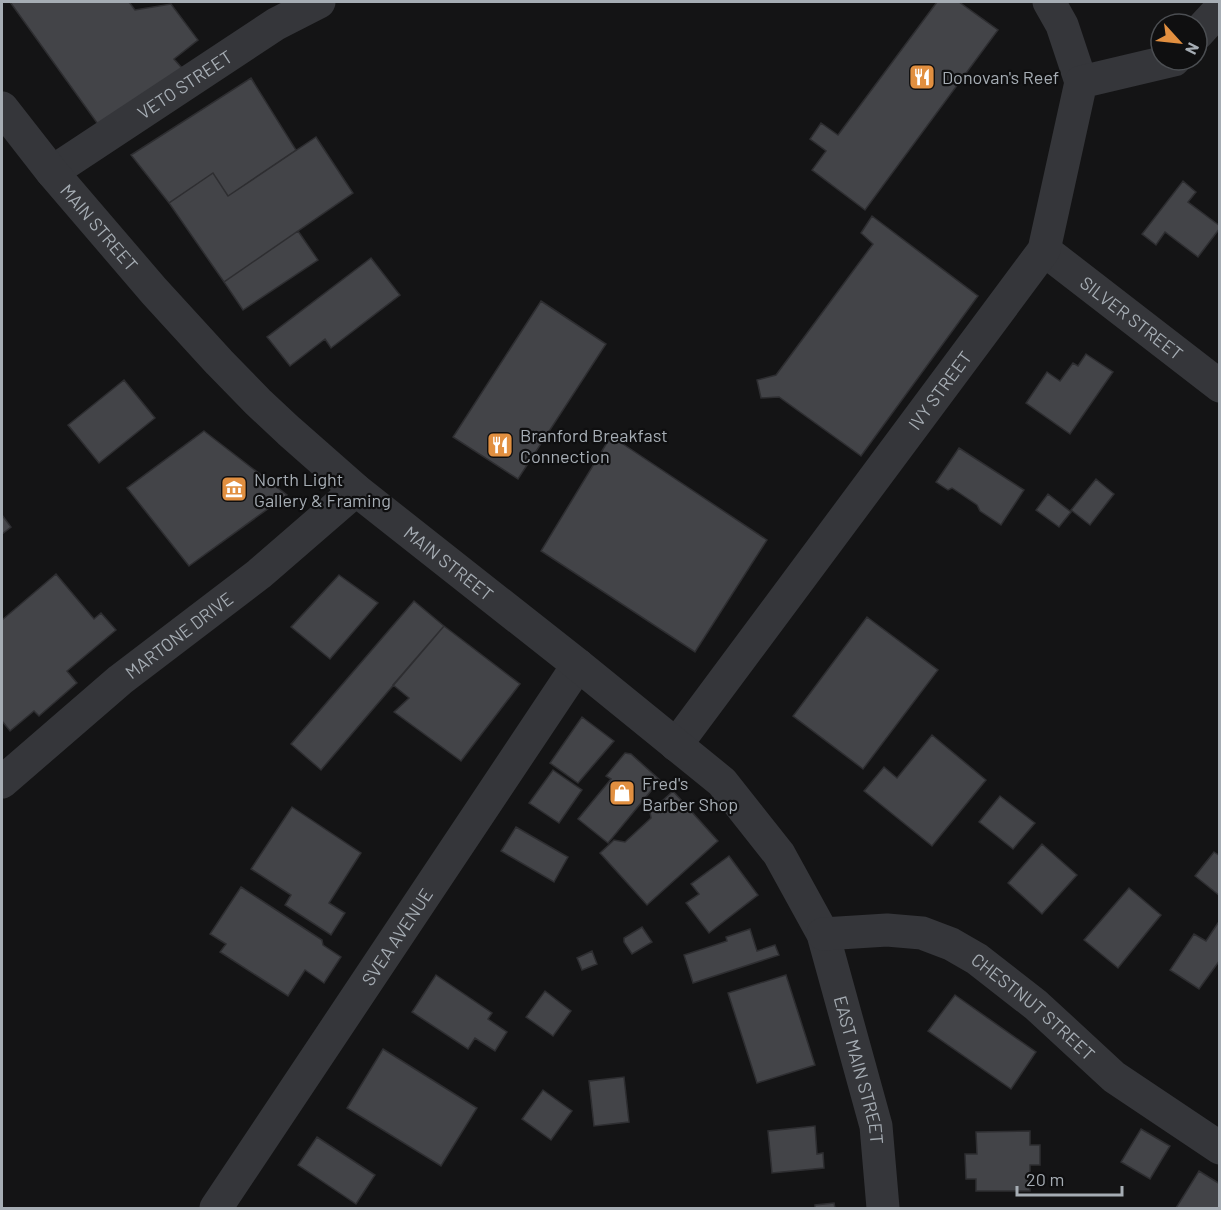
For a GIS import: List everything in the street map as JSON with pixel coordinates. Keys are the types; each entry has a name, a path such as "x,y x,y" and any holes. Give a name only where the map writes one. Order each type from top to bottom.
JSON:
{"street":[{"name":"VETO STREET","path":"52,172 276,24 319,2"},
{"path":"1049,2 1062,26 1081,82 1149,66"},
{"path":"1209,21 1220,9"},
{"name":"IVY STREET","path":"676,745 1044,250 1081,82"},
{"name":"MAIN STREET","path":"2,108 52,172 154,291 258,402 356,490 722,782 779,854 823,934"},
{"name":"SILVER STREET","path":"1044,250 1220,386"},
{"name":"MARTONE DRIVE","path":"2,783 120,680 258,574 356,490"},
{"name":"SVEA AVENUE","path":"216,1209 578,665"},
{"name":"CHESTNUT STREET","path":"823,934 887,930 922,933 951,944 977,959 1036,1005 1114,1077 1220,1148"},
{"name":"EAST MAIN STREET","path":"823,934 876,1126 884,1209"}],"building":[{"path":"10,2 129,2 135,10 171,4 198,40 174,59 182,68 100,127"},
{"name":"Donovan's Reef","path":"937,2 959,2 998,30 865,210 812,170 826,151 810,139 821,123 838,135"},
{"path":"251,78 296,150 228,196 213,173 169,203 131,155"},
{"path":"316,137 353,193 224,282 169,203 213,173 228,196"},
{"path":"1183,181 1196,192 1188,202 1220,226 1198,257 1165,232 1156,245 1142,234"},
{"path":"872,216 978,296 861,456 779,397 761,398 757,380 776,375 873,244 861,233"},
{"path":"298,231 318,260 243,310 224,282"},
{"path":"371,258 400,295 331,348 325,339 290,366 267,337"},
{"path":"541,301 606,344 518,479 453,437"},
{"path":"1086,354 1113,372 1070,434 1026,403 1047,372 1060,381 1073,363 1078,366"},
{"path":"124,380 155,418 99,463 68,425"},
{"path":"204,431 287,495 189,566 127,488"},
{"path":"611,436 767,540 695,652 541,551"},
{"path":"959,448 1024,490 1001,525 952,488 948,490 936,482"},
{"path":"1096,479 1114,494 1090,525 1071,510"},
{"path":"1048,494 1071,512 1059,527 1036,510"},
{"path":"2,515 11,527 2,534"},
{"path":"56,574 94,619 101,613 116,630 67,671 77,683 39,716 34,711 10,731 2,721 2,620"},
{"path":"339,575 378,603 330,659 291,627"},
{"path":"414,601 444,626 321,770 291,744"},
{"path":"867,617 938,670 863,769 793,716"},
{"path":"444,626 520,684 461,761 394,712 409,698 393,685"},
{"path":"582,717 614,741 578,783 550,763"},
{"path":"932,735 986,780 932,846 864,791 884,767 897,778"},
{"path":"625,753 631,754 660,780 608,843 578,819 611,779 606,776"},
{"path":"553,770 582,790 559,823 529,803"},
{"path":"673,791 718,841 647,905 600,853 614,840 625,842 651,818 650,812"},
{"path":"1000,796 1035,823 1013,849 979,822"},
{"path":"292,807 361,853 329,903 345,913 331,935 285,905 291,895 251,869"},
{"path":"516,827 568,857 554,882 501,851"},
{"path":"1042,844 1077,875 1042,914 1008,883"},
{"path":"1214,852 1220,856 1220,896 1195,876"},
{"path":"729,856 758,895 709,933 686,903 699,894 691,884"},
{"path":"241,887 322,940 323,945 341,957 324,983 305,970 288,996 220,952 226,944 210,934"},
{"path":"1129,888 1161,915 1118,968 1084,940"},
{"path":"1218,923 1220,924 1220,960 1199,989 1170,970 1194,934 1206,941"},
{"path":"642,927 652,942 632,954 624,938"},
{"path":"750,929 757,951 775,945 779,955 693,983 684,955 727,941 726,937"},
{"path":"592,951 597,964 582,970 577,958"},
{"path":"436,975 492,1013 488,1019 507,1032 495,1051 475,1038 468,1049 412,1012"},
{"path":"786,975 815,1065 757,1083 728,993"},
{"path":"545,991 571,1011 553,1036 526,1017"},
{"path":"955,995 1036,1052 1011,1089 928,1031"},
{"path":"383,1049 477,1108 441,1166 347,1108"},
{"path":"624,1077 629,1122 594,1126 589,1081"},
{"path":"543,1090 572,1111 551,1140 522,1119"},
{"path":"815,1126 817,1154 823,1153 824,1168 772,1173 768,1131"},
{"path":"1141,1129 1170,1146 1150,1179 1121,1162"},
{"path":"1030,1131 1030,1145 1040,1145 1040,1165 1030,1165 1030,1191 976,1191 976,1179 966,1179 965,1154 977,1154 976,1132"},
{"path":"317,1137 375,1175 356,1204 298,1165"},
{"path":"1199,1171 1220,1184 1220,1208 1176,1208"},
{"path":"834,1203 835,1208 815,1208 815,1205"}],"place":[{"name":"Donovan's Reef","path":"922,77"},
{"name":"Branford Breakfast Connection","path":"500,445"},
{"name":"North Light Gallery & Framing","path":"234,489"},
{"name":"Fred's Barber Shop","path":"622,793"}]}
